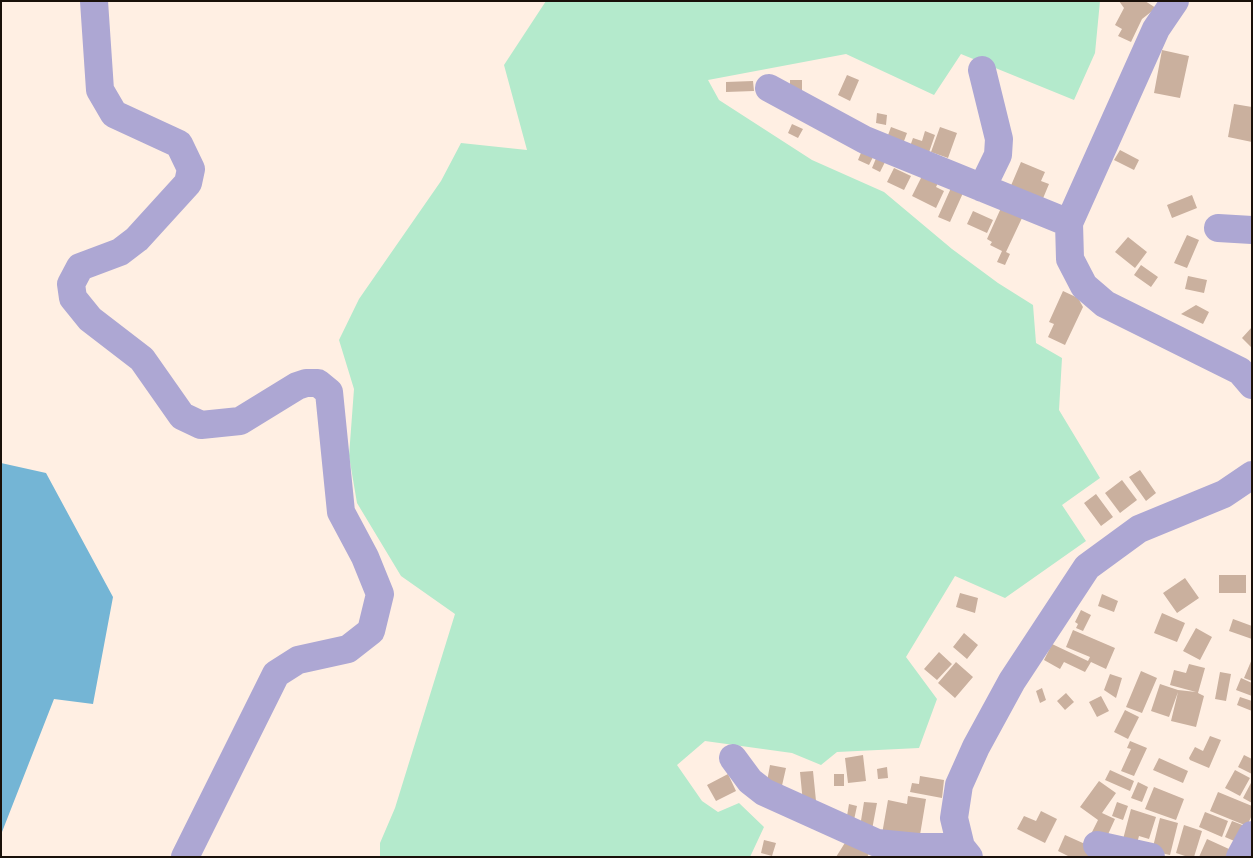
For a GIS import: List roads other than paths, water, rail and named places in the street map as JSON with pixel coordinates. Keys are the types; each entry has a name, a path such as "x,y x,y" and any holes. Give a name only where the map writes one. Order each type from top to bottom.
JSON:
{"street":[{"path":"94,1 100,90 114,114 178,144 191,169 188,183 137,239 120,252 80,267 71,284 73,298 90,319 142,359 182,416 201,425 240,421 297,386 306,383 318,383 329,392 341,512 365,557 380,594 371,631 348,649 298,660 276,674 185,857"},
{"path":"1175,1 1156,29 1068,223 1070,260 1084,286 1105,304 1240,371 1252,385"},
{"path":"982,70 999,139 998,155 982,188"},
{"path":"769,88 865,140 1068,223"},
{"path":"1218,228 1252,230"},
{"path":"734,758 750,781 764,792 877,843 965,852 954,818 959,785 976,747 1012,681 1087,567 1139,529 1224,494 1252,475"},
{"path":"1097,845 1151,857"}],"water":[{"path":"1,463 46,473 113,597 93,704 54,699 2,832 1,847"}]}
